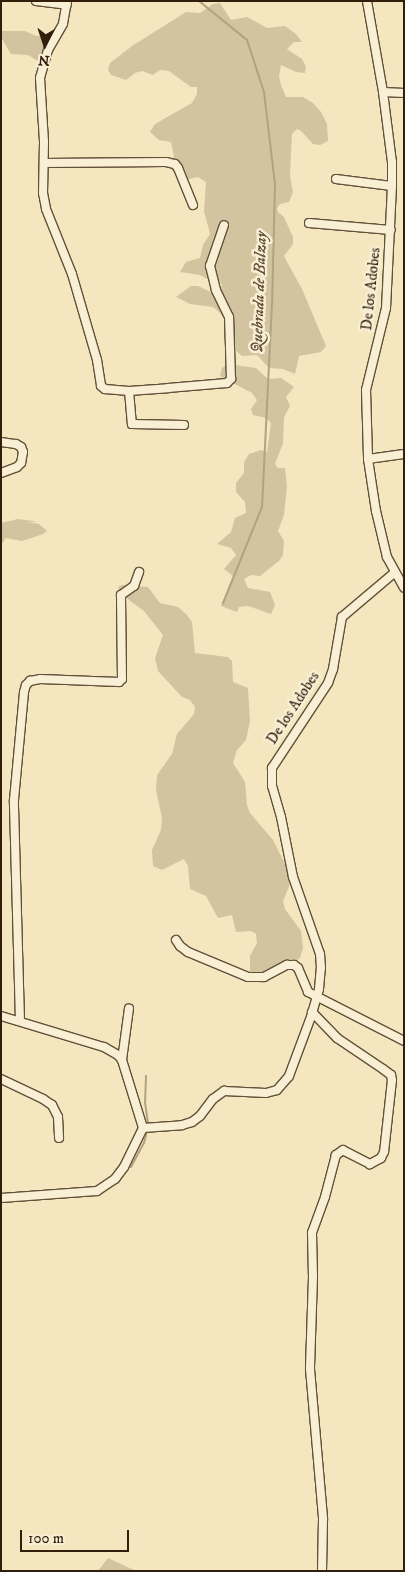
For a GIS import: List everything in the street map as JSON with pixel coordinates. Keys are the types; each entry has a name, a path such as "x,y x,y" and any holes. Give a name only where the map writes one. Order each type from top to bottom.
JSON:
{"street":[{"path":"36,1 67,3 63,24 48,50 40,78 44,163 43,193 46,209 72,274 97,360 101,386 105,389 129,391 227,383 231,380 229,317 216,290 210,266 224,232 224,225"},
{"name":"De los Adobes","path":"145,1128 182,1126 192,1122 200,1116 213,1099 224,1091 266,1093 277,1090 289,1076 317,997 321,968 320,954 293,877 281,816 270,778 278,758 328,683 334,669 339,625 342,617 394,573 387,557 376,511 368,459 366,390 386,308 391,230 392,162 383,92 367,1"},
{"path":"383,92 404,93"},
{"path":"44,163 166,162 175,164 193,205"},
{"path":"336,179 392,186"},
{"path":"310,223 391,230"},
{"path":"129,391 132,424 184,425"},
{"path":"1,442 9,441 16,444 21,447 23,452 21,463 17,467 1,472"},
{"path":"368,459 404,454"},
{"path":"20,1021 14,800 24,692 26,685 30,681 40,678 119,682 122,679 121,595 134,586 139,572"},
{"path":"394,573 404,588"},
{"path":"176,940 180,946 193,955 223,965 248,977 264,977 287,965 294,966 298,968 308,992 404,1041"},
{"path":"1,1198 97,1191 115,1180 124,1168 145,1128 122,1060 129,1008"},
{"path":"312,1012 337,1038 391,1075 392,1080 384,1152 381,1158 370,1164 343,1150 336,1155 325,1197 312,1233 313,1277 310,1369 323,1519 322,1571"},
{"path":"1,1016 104,1047 122,1060"},
{"path":"1,1079 43,1099 52,1106 58,1117 59,1138"}],"shaded area":[{"path":"220,3 231,20 247,17 267,28 285,26 296,34 302,42 294,42 287,49 302,59 306,67 305,73 296,72 281,65 279,76 281,85 286,97 303,97 313,103 321,112 327,124 328,141 320,145 313,144 297,129 292,134 290,176 293,192 289,202 280,204 277,208 278,212 284,217 293,237 293,244 284,256 302,289 326,346 321,352 299,356 295,374 283,369 269,368 257,355 242,356 232,347 225,320 220,313 213,307 190,304 176,297 191,286 198,286 215,294 222,286 220,281 213,282 200,275 180,272 186,262 200,258 203,245 210,234 204,211 206,182 198,177 185,180 169,168 174,156 171,142 159,140 150,132 155,124 192,103 197,94 197,87 191,87 169,71 160,70 153,75 142,71 135,73 126,80 111,75 108,70 110,63 132,46 186,12 200,13 213,4"},
{"path":"1,31 25,31 36,36 53,35 41,63 28,55 11,54 1,37"},
{"path":"228,364 256,368 268,379 281,378 294,387 286,397 290,406 284,417 283,443 275,464 278,468 285,468 287,487 284,515 278,531 284,541 283,555 279,561 260,576 251,575 244,579 248,588 270,592 275,605 271,614 248,606 239,607 237,612 221,606 233,576 224,569 236,555 231,548 217,544 231,532 235,518 246,513 245,502 236,492 236,483 244,473 244,462 249,454 261,450 267,452 271,423 266,418 253,415 251,409 257,400 252,393 220,376 222,368"},
{"path":"18,519 36,522 27,522 39,524 47,531 22,541 6,538 1,545 1,523"},
{"path":"119,586 148,587 160,603 178,607 192,622 195,653 228,657 232,661 233,682 248,688 250,721 246,740 237,750 233,763 245,782 247,805 250,813 273,840 288,870 290,884 283,901 285,909 301,931 303,948 300,958 292,965 262,983 251,980 250,972 250,956 257,943 256,934 251,931 236,932 232,915 218,918 206,896 190,889 188,866 184,859 162,870 153,866 152,850 161,830 162,818 156,790 157,775 172,754 177,734 194,714 195,707 190,700 182,697 158,671 155,658 163,635 144,611 118,592"},
{"path":"108,1558 136,1571 98,1571"}],"waterway":[{"name":"Quebrada de Balzay","path":"199,1 247,40 264,92 275,184 272,303 262,507 223,603"},
{"path":"146,1076 145,1102 148,1124"},
{"path":"131,1167 144,1143 147,1131"}]}
